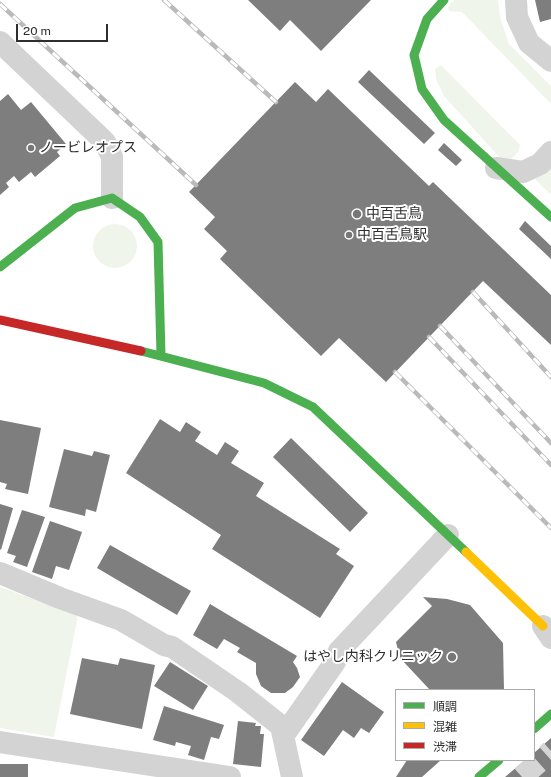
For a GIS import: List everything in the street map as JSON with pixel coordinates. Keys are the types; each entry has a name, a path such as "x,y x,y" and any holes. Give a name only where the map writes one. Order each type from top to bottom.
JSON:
{"street":[{"path":"444,0 426,19 414,55 422,89 444,120 551,217"},
{"path":"516,0 517,17 530,43 551,61"},
{"path":"0,42 105,142 112,157 112,198"},
{"path":"496,168 523,172 540,164 551,152"},
{"path":"0,267 76,208 112,198 140,217 158,242 161,355"},
{"path":"0,320 161,355 264,382 313,406 448,534 548,633"},
{"path":"284,736 334,662 339,651 448,534"},
{"path":"0,573 60,598 121,620 164,645 172,647 238,692 281,726 292,777"},
{"path":"0,742 230,777"},
{"path":"479,777 497,761"}],"shaded area":[{"path":"454,0 498,0 500,17 509,44 551,86 551,104 462,12 449,11 448,7"},
{"path":"441,65 520,145 518,152 511,159 500,158 444,96 436,79 435,69"},
{"path":"551,164 551,193 550,194 535,179"},
{"path":"115,224 127,228 133,234 137,246 133,258 127,264 115,268 103,264 97,258 93,246 97,234 103,228"},
{"path":"0,587 78,615 54,737 0,728"}],"building":[{"path":"248,0 371,0 321,51 290,20 280,31"},
{"path":"535,0 551,0 551,19 540,22"},
{"path":"369,70 435,133 424,144 358,82"},
{"name":"中百舌鳥駅","path":"295,82 316,102 328,89 429,186 433,182 551,295 551,345 483,281 386,382 339,338 321,356 220,259 227,251 204,229 215,217 189,192"},
{"name":"ノービレオプス","path":"8,94 21,110 31,102 66,144 57,152 60,156 35,177 31,172 19,182 14,176 6,183 9,187 0,195 0,101"},
{"path":"444,143 462,160 456,166 438,150"},
{"path":"525,221 551,246 551,259 519,229"},
{"path":"160,419 180,432 186,422 201,432 195,441 217,455 225,442 239,451 231,463 264,483 256,496 340,549 336,554 354,566 320,618 212,549 221,535 126,473"},
{"path":"0,420 41,428 28,494 5,489 7,484 0,482"},
{"path":"291,438 368,513 350,532 273,457"},
{"path":"64,449 92,456 94,451 110,455 96,512 86,509 85,516 49,507"},
{"path":"0,504 13,508 1,550 0,549"},
{"path":"22,510 45,517 27,567 13,562 16,556 7,553"},
{"path":"50,521 82,532 69,570 56,566 52,579 32,572"},
{"path":"110,545 191,591 177,615 97,568"},
{"path":"423,597 447,599 470,605 503,643 504,689 429,689 400,658 396,642 432,606"},
{"path":"210,604 297,656 293,662 300,677 293,687 285,693 271,693 261,686 256,674 256,663 237,652 240,648 224,639 217,649 193,635"},
{"path":"82,658 118,665 120,658 155,665 142,729 70,714"},
{"path":"170,662 208,686 193,710 154,686"},
{"path":"342,682 384,712 369,733 361,728 354,738 343,730 324,756 301,740"},
{"path":"164,706 224,725 219,739 211,737 204,760 188,755 191,746 176,742 175,746 153,740"},
{"path":"238,721 256,723 255,726 261,726 260,734 264,734 261,767 233,764"},
{"path":"551,738 551,777 505,777 524,761 535,761 535,752"},
{"path":"406,761 440,761 422,777 396,777"},
{"path":"0,764 28,764 28,777 0,777"}],"tunnel":[{"path":"522,777 551,751"}],"railway":[{"path":"164,0 276,102"},
{"path":"0,4 196,185"},
{"path":"473,292 551,377"},
{"path":"440,326 551,443"},
{"path":"429,337 551,465"},
{"path":"395,372 551,528"}],"traffic: fast":[{"path":"444,0 427,19 414,55 422,89 444,120 551,217"},
{"path":"0,267 75,208 112,198 140,217 158,242 161,355"},
{"path":"141,351 264,383 313,407 466,552"},
{"path":"535,728 551,714"},
{"path":"479,777 498,761"}],"traffic: slow":[{"path":"466,552 543,626"}],"traffic: jam":[{"path":"0,320 141,351"}],"place":[{"name":"ノービレオプス","path":"31,148"},
{"name":"中百舌鳥","path":"357,214"},
{"name":"中百舌鳥駅","path":"349,235"},
{"name":"はやし内科クリニック","path":"452,657"}]}
